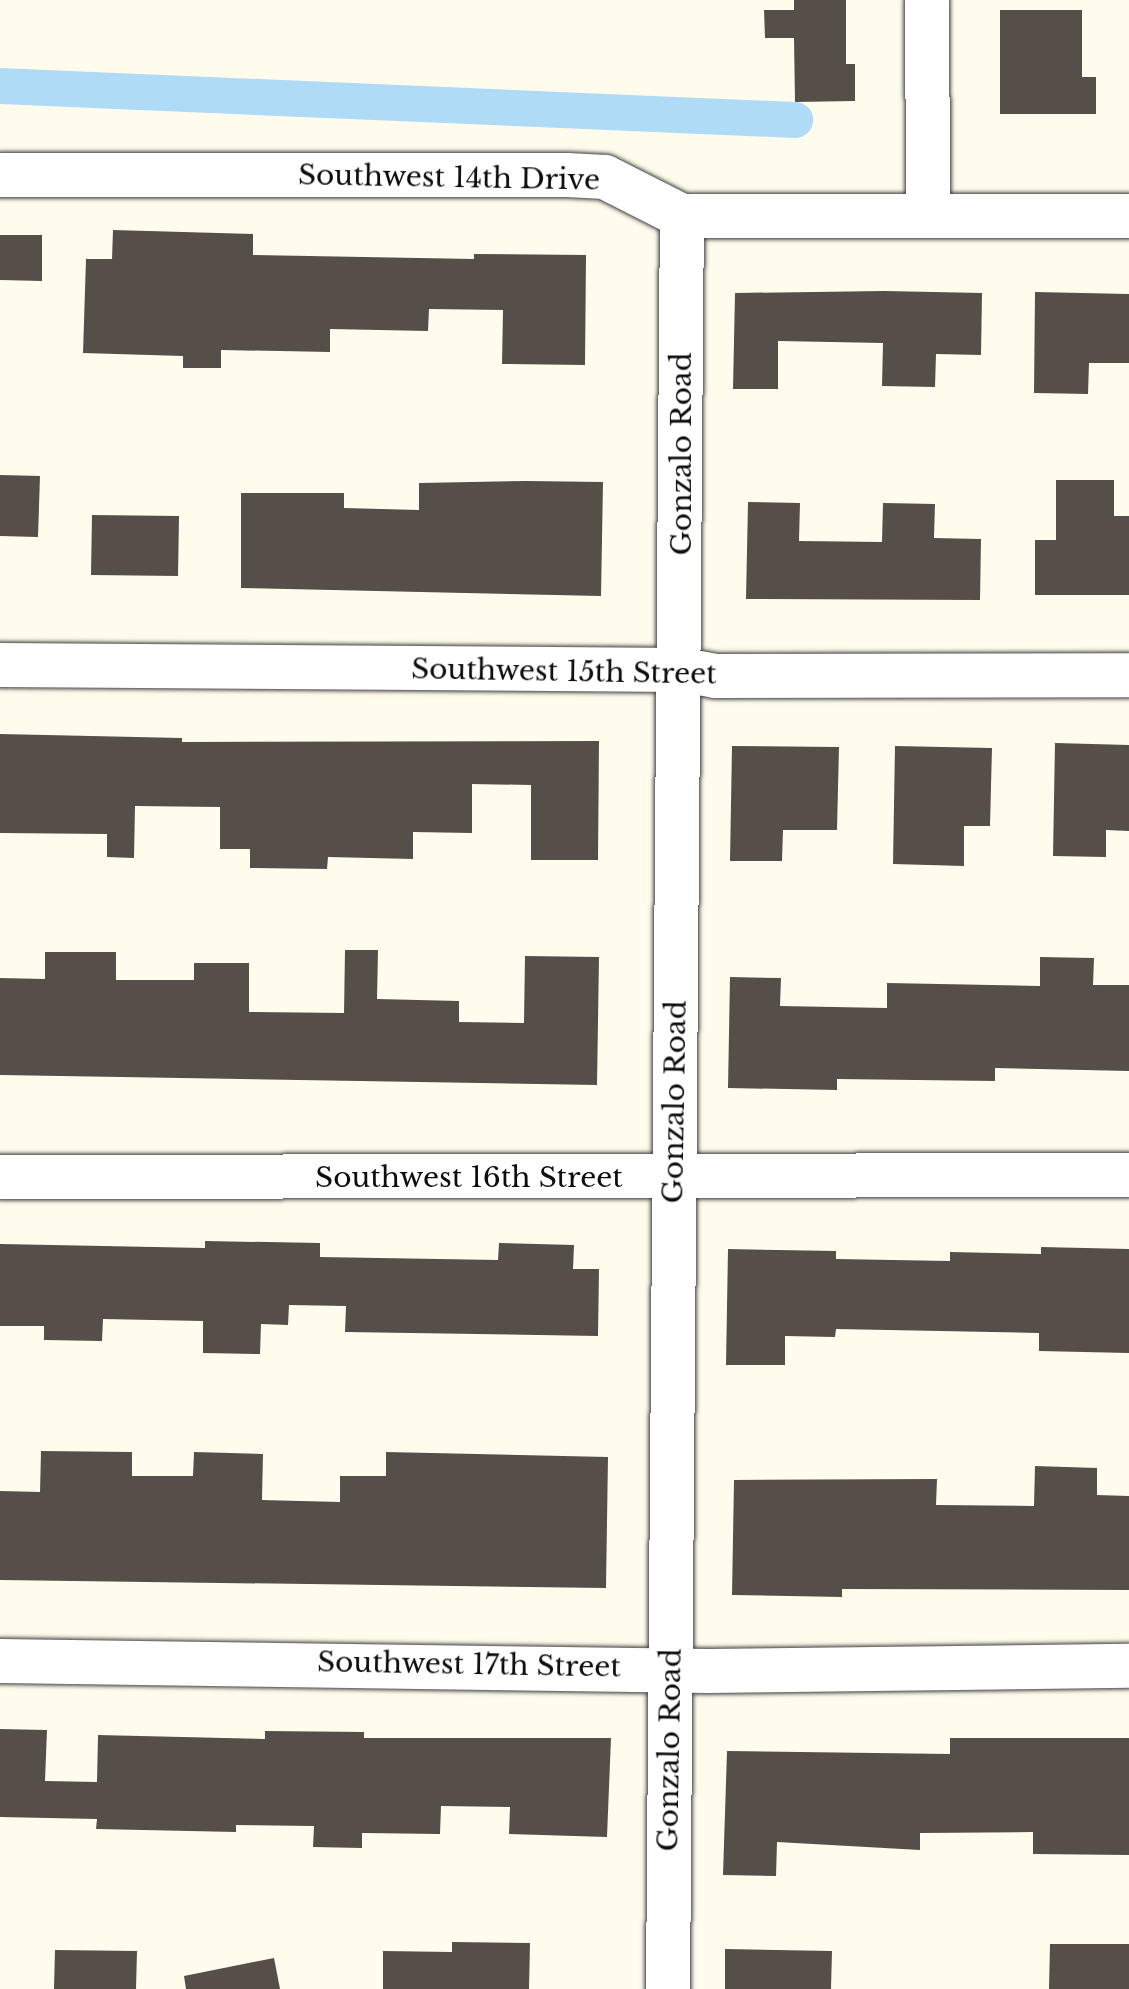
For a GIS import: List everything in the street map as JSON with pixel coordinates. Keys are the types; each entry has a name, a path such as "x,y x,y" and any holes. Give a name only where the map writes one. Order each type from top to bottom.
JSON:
{"street":[{"path":"927,0 928,216"},
{"name":"Southwest 14th Drive","path":"0,175 579,175 605,177 682,216 1129,216"},
{"name":"Gonzalo Road","path":"668,1989 674,1179 682,670 682,216"},
{"name":"Southwest 15th Street","path":"0,665 682,670 715,676 1129,675"},
{"name":"Southwest 16th Street","path":"0,1177 674,1179 1129,1175"},
{"name":"Southwest 17th Street","path":"0,1661 671,1667 1129,1666"}],"building":[{"path":"794,0 846,0 846,64 855,64 855,101 795,102 794,38 765,38 764,10 794,10"},
{"path":"1000,10 1082,10 1082,77 1096,77 1096,114 1000,114"},
{"path":"113,230 253,234 253,255 474,259 474,254 586,255 585,365 502,364 503,310 429,309 428,331 330,329 330,352 221,350 221,368 183,368 183,356 83,353 86,259 112,259"},
{"path":"0,235 42,235 42,281 0,280"},
{"path":"1035,292 1129,294 1129,363 1089,363 1088,394 1034,393"},
{"path":"735,293 982,293 981,355 936,354 935,387 882,386 883,343 778,341 778,389 733,389"},
{"path":"0,475 40,476 38,537 0,536"},
{"path":"1056,480 1114,480 1114,516 1129,516 1129,595 1035,595 1035,540 1056,540"},
{"path":"603,482 601,596 241,588 241,493 344,493 344,508 419,510 419,483"},
{"path":"748,502 800,503 799,541 882,542 883,503 935,504 934,538 981,539 980,600 746,599"},
{"path":"92,515 179,516 178,576 91,575"},
{"path":"0,734 182,738 182,742 599,741 598,860 531,860 531,785 472,784 472,833 413,832 413,859 328,857 327,869 250,868 250,849 220,849 220,807 135,806 134,858 107,857 107,834 0,833"},
{"path":"1055,743 1129,745 1129,831 1106,830 1106,857 1053,856"},
{"path":"732,746 839,747 837,830 783,830 782,861 730,861"},
{"path":"895,746 992,748 990,826 964,826 964,866 893,864"},
{"path":"345,950 378,950 377,999 459,1001 459,1022 524,1023 525,956 599,957 597,1085 0,1075 0,978 45,979 45,952 116,952 116,980 194,980 194,963 249,963 249,1012 344,1013"},
{"path":"1040,957 1094,958 1093,985 1129,985 1129,1071 995,1068 995,1081 837,1079 837,1090 728,1088 730,977 781,978 780,1006 887,1008 887,983 1040,986"},
{"path":"205,1241 320,1243 320,1257 498,1260 499,1243 574,1245 573,1269 599,1269 598,1336 345,1332 346,1306 289,1305 288,1325 261,1324 260,1354 203,1353 203,1321 103,1319 102,1341 44,1340 44,1326 0,1326 0,1244 205,1248"},
{"path":"1041,1247 1129,1249 1129,1353 1039,1351 1039,1333 836,1329 835,1337 785,1336 785,1365 726,1365 728,1249 836,1251 836,1259 950,1261 950,1252 1041,1254"},
{"path":"41,1451 132,1452 132,1476 193,1476 194,1452 263,1454 262,1500 340,1502 340,1476 386,1476 386,1452 608,1457 606,1588 0,1580 0,1491 40,1492"},
{"path":"1035,1466 1097,1468 1097,1495 1129,1496 1129,1590 842,1589 842,1597 732,1595 734,1480 937,1479 936,1505 1034,1506"},
{"path":"0,1729 47,1730 45,1781 97,1782 98,1735 265,1739 265,1731 364,1732 364,1738 611,1738 607,1837 509,1834 510,1807 441,1806 440,1834 362,1833 362,1848 313,1847 314,1826 236,1825 236,1832 96,1829 97,1819 0,1817"},
{"path":"950,1738 1129,1738 1129,1855 1033,1854 1033,1832 920,1833 920,1850 777,1842 776,1876 723,1875 727,1751 950,1754"},
{"path":"452,1942 530,1943 529,1989 383,1989 383,1951 452,1952"},
{"path":"1050,1944 1129,1944 1129,1989 1049,1989"},
{"path":"725,1949 832,1951 831,1989 725,1989"},
{"path":"55,1950 137,1951 136,1989 54,1989"},
{"path":"274,1958 280,1989 186,1989 184,1976"}],"waterway":[{"path":"0,86 795,120"}]}
